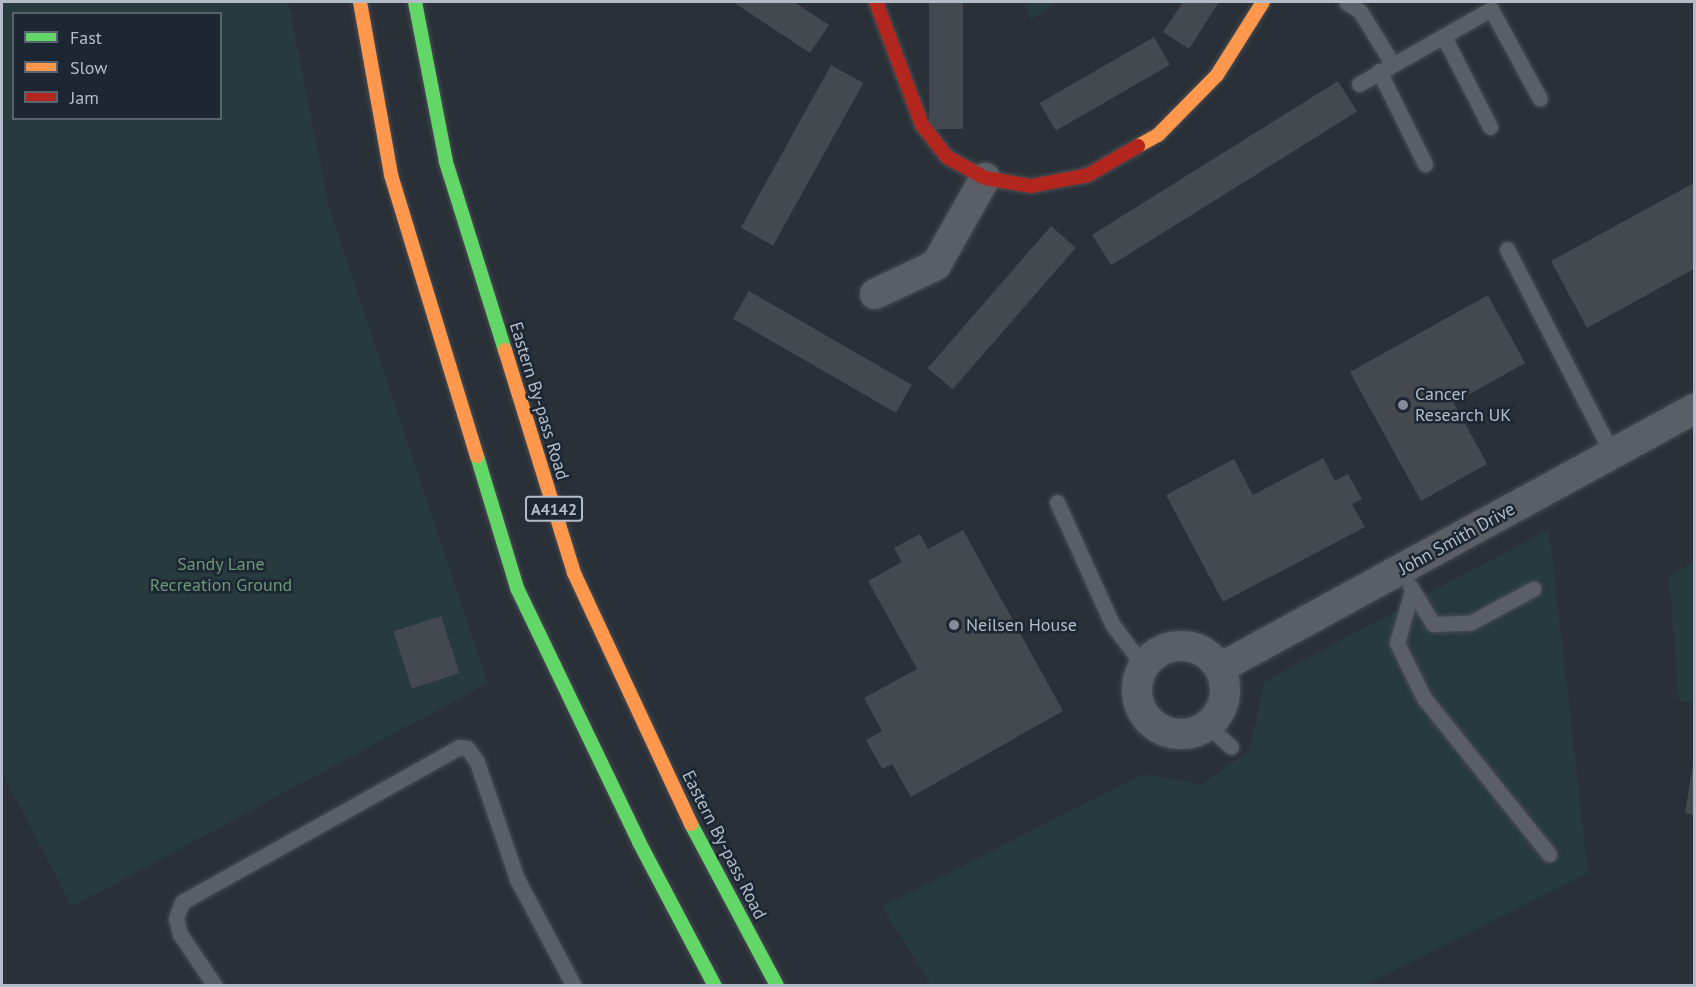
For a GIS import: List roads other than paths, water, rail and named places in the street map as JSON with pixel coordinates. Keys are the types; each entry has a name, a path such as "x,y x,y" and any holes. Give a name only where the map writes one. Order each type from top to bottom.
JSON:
{"main road":[{"name":"A4142","path":"360,2 391,175 517,588 639,842 715,986"},
{"name":"Eastern By-pass Road","path":"415,2 446,162 574,573 707,858 777,986"},
{"path":"876,2 922,125 947,157 985,177 1031,186 1088,175 1158,135 1217,75 1263,2"}],"street":[{"path":"875,294 936,265 985,177"},
{"name":"John Smith Drive","path":"1220,668 1407,580 1612,453 1695,409"},
{"path":"1179,646 1208,655 1220,668 1225,699 1218,715 1208,726 1179,735 1152,724 1137,698 1136,685 1146,661 1164,649 1179,646"}],"lane":[{"path":"1346,2 1360,11 1386,67 1425,164"},
{"path":"1359,84 1491,9 1540,99"},
{"path":"1443,37 1490,127"},
{"path":"1507,249 1612,453"},
{"path":"1057,502 1112,624 1135,655 1146,661"},
{"path":"1407,580 1433,624 1470,623 1533,589"},
{"path":"1407,580 1397,643 1424,698 1549,854"},
{"path":"1208,726 1231,747"},
{"path":"214,986 180,934 176,918 182,902 459,747 467,748 477,762 517,879 574,986"}],"place":[{"name":"Cancer Research UK","path":"1403,405"},
{"name":"Neilsen House","path":"954,625"}],"park label":[{"name":"Sandy Lane Recreation Ground","path":"221,575"}]}
